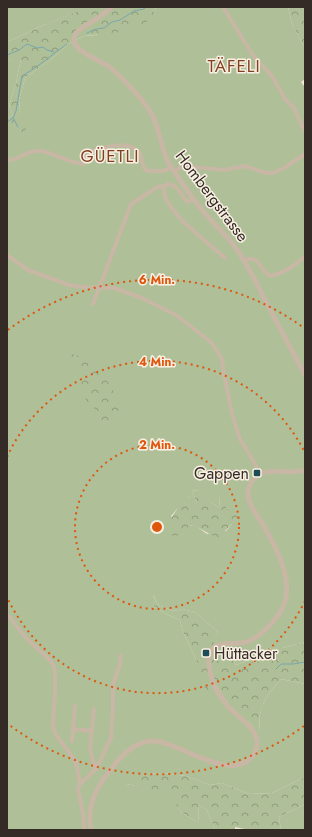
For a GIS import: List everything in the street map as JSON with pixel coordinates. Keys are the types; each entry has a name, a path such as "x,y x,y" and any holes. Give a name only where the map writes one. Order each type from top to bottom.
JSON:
{"street":[{"name":"Hombergstrasse","path":"111,7 106,13 76,32 74,39 75,45 81,52 102,62 110,68 146,105 155,120 163,151 173,170 208,217 235,247 305,375"},
{"path":"223,7 254,57 272,76 285,99 295,109 305,131"},
{"path":"7,160 14,159 31,152 39,151 83,164 89,152 116,145 130,147 137,151 141,156 144,168 147,171 173,170 184,166 224,170 245,166 266,173 273,173 284,168 305,154"},
{"path":"93,304 131,204 156,188 160,186 164,187 168,184 175,186 187,202 194,199"},
{"path":"164,187 165,196 181,220 225,258"},
{"path":"7,254 25,268 42,276 73,286 120,289 176,315 212,343 221,357 232,414 240,439 261,474"},
{"path":"243,260 252,258 257,261 265,273 271,276 284,271 299,262 304,257"},
{"path":"91,830 89,817 91,804 103,780 128,750 139,744 151,741 164,742 201,759 236,765 246,762 256,751 257,743 255,735 250,726 230,710 221,698 212,680 209,661 211,651 218,645 246,643 261,633 278,616 286,598 286,580 279,557 272,540 252,506 248,496 250,485 255,478 261,474 305,470"},
{"path":"7,614 24,637 49,659 54,666 55,691 53,726 56,735 76,762 80,784 78,793 83,812 84,830"},
{"path":"80,784 94,772 107,748 111,735 113,687 121,656"},
{"path":"72,741 75,706"},
{"path":"94,708 90,752 94,765 94,772"},
{"path":"74,729 92,731"}],"green space":[{"path":"7,7 82,7 83,10 39,27 7,42"},
{"path":"82,7 156,7 154,13 146,23 120,32 84,36 68,44 53,58 25,78 19,100 20,111 14,120 26,128 24,138 17,136 7,128 7,118 13,115 9,106 21,59 11,59 7,61 7,42 39,27 82,10"},
{"path":"156,7 288,7 292,24 305,48 305,79 301,82 305,86 305,642 283,648 271,648 256,663 249,660 236,665 233,660 240,654 234,648 220,647 212,642 218,632 195,612 182,609 174,611 158,605 153,595 154,606 166,614 180,620 183,632 198,664 220,691 234,712 250,723 258,731 260,730 260,715 264,702 271,690 281,679 305,684 305,777 272,793 249,794 222,783 210,785 186,776 163,773 147,774 126,784 137,786 145,792 169,792 181,812 198,823 199,805 207,810 215,830 7,830 7,128 20,111 19,100 25,78 53,58 68,44 84,36 96,35 154,13","holes":["198,490 203,503 212,503 219,508 220,496 224,506 229,509 232,524 226,531 207,534 196,526 189,525 181,535 171,516 177,509 188,504 188,496 195,505 197,503 192,491"]},
{"path":"288,7 305,7 305,48 292,24"},
{"path":"11,59 21,59 9,106 13,115 7,118 7,61"},
{"path":"63,352 93,359 127,412 116,420 99,425 94,408 86,400 79,386 78,366 62,361"},
{"path":"198,490 202,493 203,503 212,503 219,508 220,495 225,506 228,509 232,506 237,508 240,516 218,538 190,525 181,535 173,536 169,534 170,520 181,503 188,504 188,496 195,504 197,503 192,491"},
{"path":"152,594 158,605 174,611 182,609 195,612 218,632 213,642 220,647 234,648 241,654 233,660 236,665 249,660 256,663 271,648 283,648 305,642 305,684 281,679 271,690 264,702 259,722 260,730 258,732 250,723 234,712 220,691 209,695 194,668 198,664 183,632 180,620 166,614 154,606"},
{"path":"163,773 186,776 210,785 222,783 249,794 272,793 305,777 305,804 279,817 281,830 250,830 235,827 235,830 215,830 207,810 199,805 198,823 181,812 169,793 144,792 137,786 126,784 125,782 147,774"},
{"path":"305,804 305,830 281,830 279,817"}],"waterway":[{"path":"87,33 96,29 104,28 112,22 120,20 134,11 144,9 146,7"},
{"path":"7,55 19,50 27,44 37,48 43,47 54,52"},
{"path":"7,122 13,118 16,111 22,76 34,69 67,44"},
{"path":"13,118 18,127"},
{"path":"276,669 281,664 305,662"}],"place":[{"name":"Gappen","path":"257,473"},
{"name":"Hüttacker","path":"206,653"}],"district":[{"name":"TÄFELI","path":"234,66"},
{"name":"GÜETLI","path":"110,156"}]}
